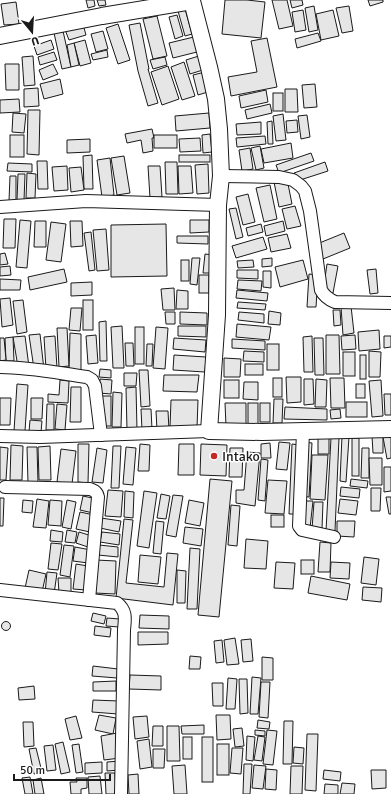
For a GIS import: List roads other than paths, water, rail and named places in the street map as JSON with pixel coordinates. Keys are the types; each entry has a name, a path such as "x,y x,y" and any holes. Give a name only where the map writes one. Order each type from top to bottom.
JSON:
{"street":[{"path":"0,36 187,1 209,67 216,99 219,128 221,176 218,205 217,315 210,431"},
{"path":"221,176 279,177 293,180 298,183 304,191 310,211 323,293 334,302 391,304"},
{"path":"0,207 86,200 218,205"},
{"path":"0,367 14,367 90,378 95,386 101,435"},
{"path":"0,436 40,438 210,431 303,432 391,429"},
{"path":"303,432 299,526 302,530 334,537"},
{"path":"4,487 90,489 95,491 98,497 89,600"},
{"path":"0,590 118,603 121,606 126,615 124,630 121,794"}],"place":[{"name":"Intako","path":"214,456"}]}
